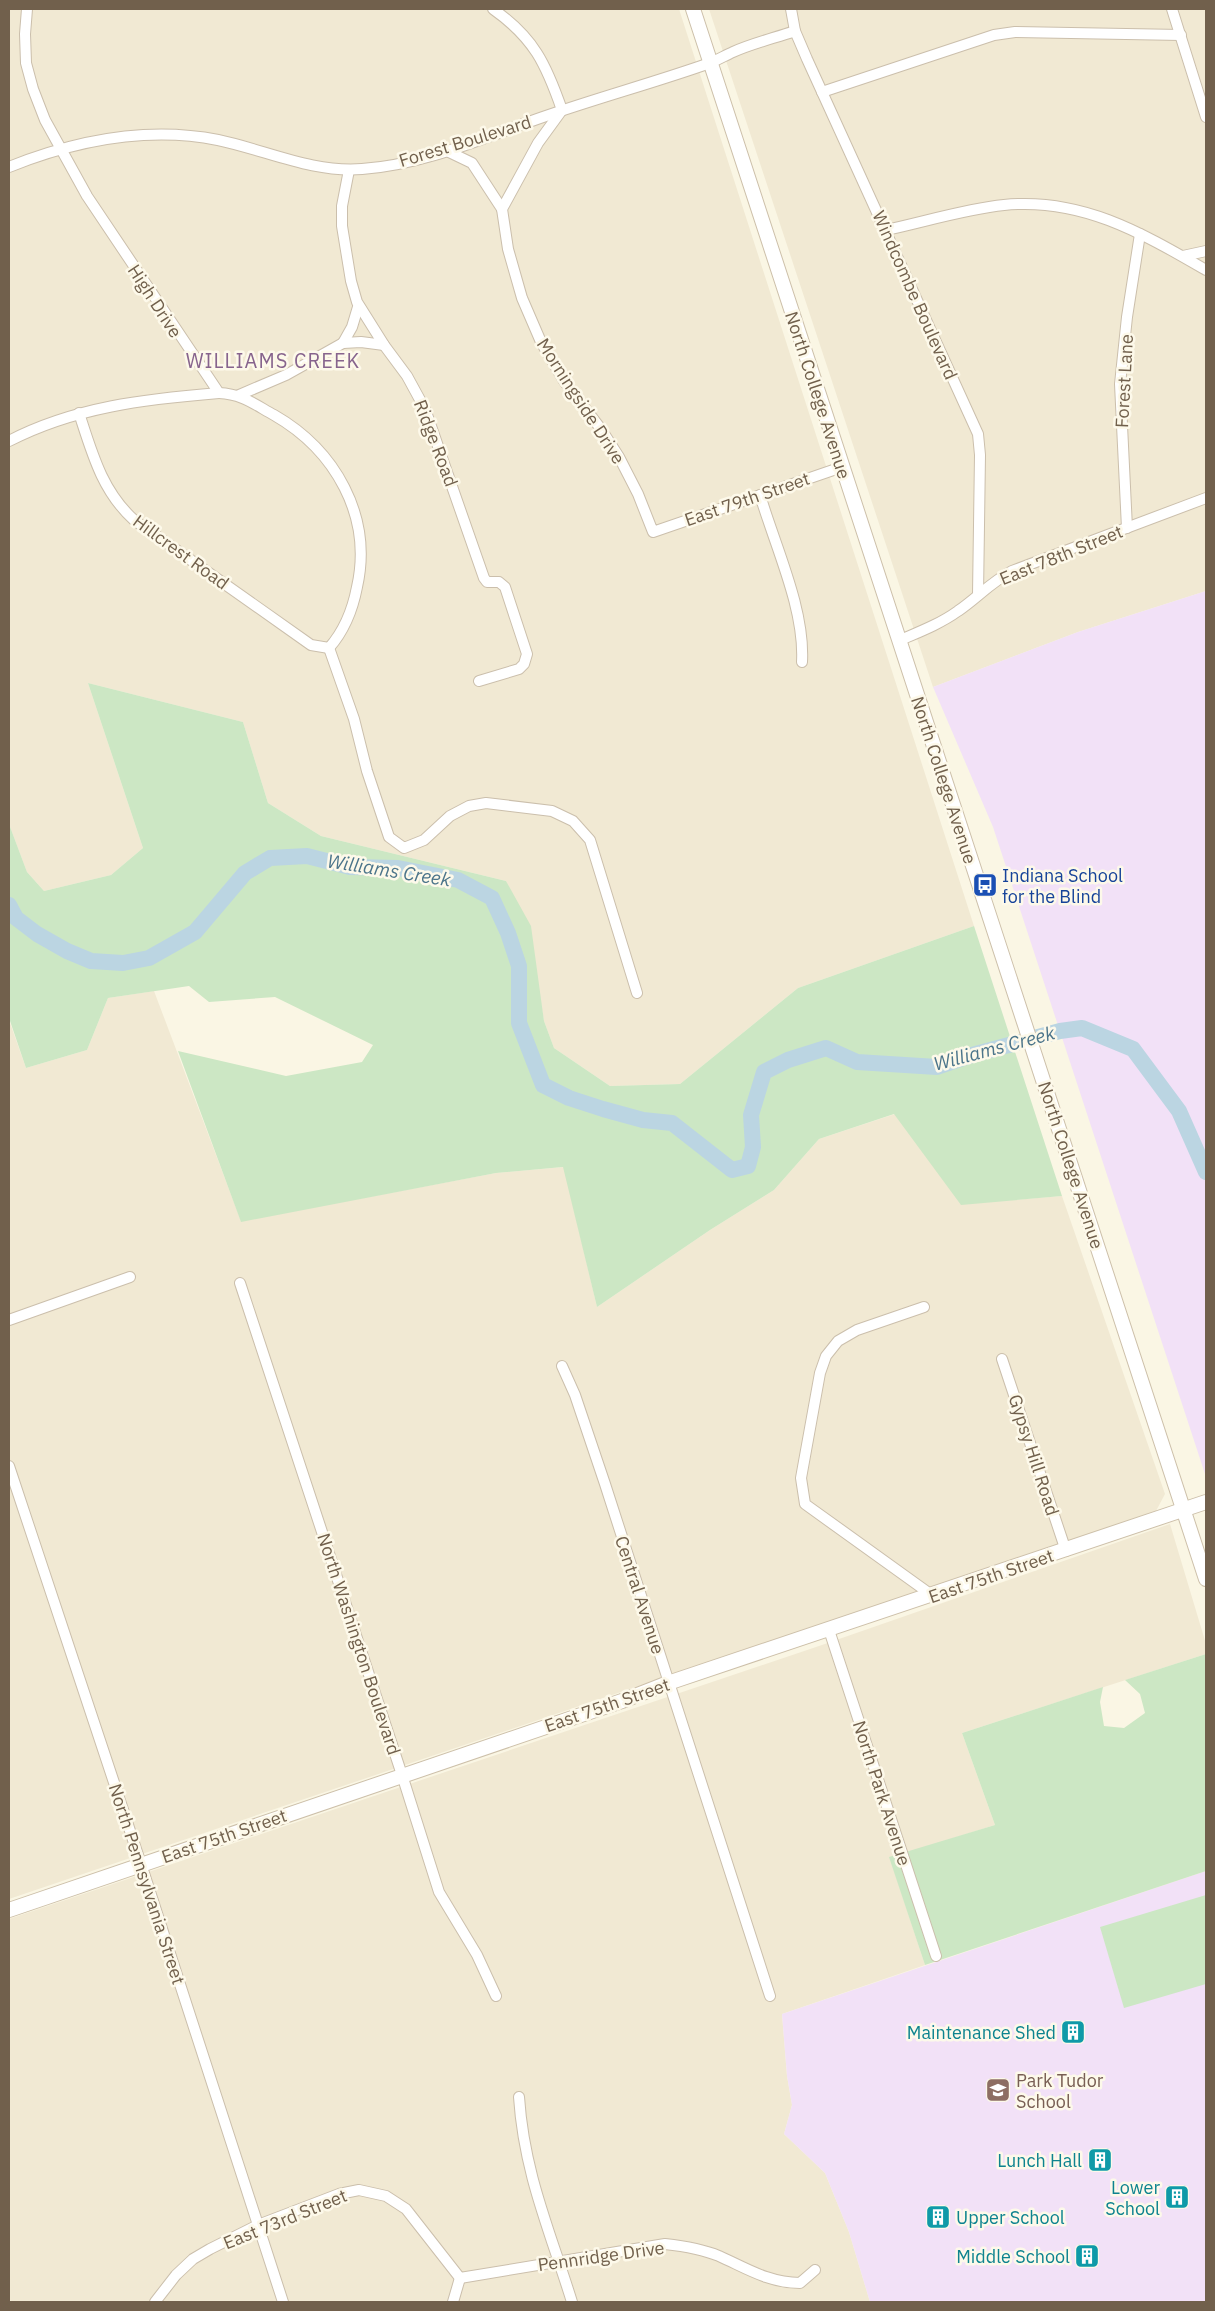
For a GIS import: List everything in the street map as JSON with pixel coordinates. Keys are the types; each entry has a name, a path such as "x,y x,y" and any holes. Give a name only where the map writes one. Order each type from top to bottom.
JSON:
{"main road":[{"name":"North College Avenue","path":"692,9 898,641 1035,1052 1206,1580"},
{"name":"East 75th Street","path":"9,1910 622,1701 668,1683 933,1596 1206,1502"}],"street":[{"name":"High Drive","path":"26,9 25,53 29,78 45,120 92,203 219,394"},
{"path":"493,9 513,24 539,54 548,71 562,110 538,142 502,209"},
{"name":"Windcombe Boulevard","path":"792,9 795,30 978,437 980,455 978,595"},
{"path":"1172,9 1206,117"},
{"name":"Forest Boulevard","path":"9,167 61,148 123,137 184,136 216,140 313,166 349,170 409,161 446,151 562,110 710,63 734,52 795,30"},
{"path":"822,92 994,35 1016,32 1180,36"},
{"name":"Morningside Drive","path":"446,151 472,163 502,209 509,256 531,322 560,376 619,457 638,494 653,532"},
{"name":"Ridge Road","path":"349,170 342,206 342,226 351,281 358,307 407,376 425,409 484,578 487,582 499,582 505,587 527,654 524,664 519,669 479,681"},
{"path":"886,230 997,206 1034,203 1066,207 1098,215 1140,234 1206,270"},
{"name":"Forest Lane","path":"1127,528 1120,384 1127,317 1140,234"},
{"path":"1183,256 1206,250"},
{"path":"343,343 352,327 358,307"},
{"path":"9,441 43,425 79,413 139,400 219,394 239,395 279,378 343,343 361,342 384,345"},
{"path":"239,395 290,425 313,443 339,476 352,506 360,544 358,584 348,615 329,648 354,719 367,771 389,837 404,848 424,840 450,816 469,806 486,802 552,811 573,821 590,840 637,993"},
{"name":"Hillcrest Road","path":"79,413 102,478 123,510 134,520 311,645 329,648"},
{"name":"East 79th Street","path":"653,532 842,467"},
{"path":"760,494 798,613 802,636 802,662"},
{"name":"East 78th Street","path":"898,641 944,620 990,584 1012,572 1206,498"},
{"path":"9,1320 130,1277"},
{"name":"North Washington Boulevard","path":"240,1283 439,1892 477,1955 496,1996"},
{"path":"924,1307 857,1330 838,1342 828,1354 820,1373 801,1478 805,1504 933,1596"},
{"name":"Gypsy Hill Road","path":"1002,1359 1066,1551"},
{"name":"Central Avenue","path":"562,1366 575,1395 605,1484 770,1996"},
{"name":"North Pennsylvania Street","path":"9,1466 283,2302"},
{"name":"North Park Avenue","path":"829,1630 936,1956"},
{"path":"519,2097 522,2136 529,2171 572,2302"},
{"name":"East 73rd Street","path":"156,2302 176,2275 193,2259 258,2226 344,2192 359,2190 375,2192 390,2198 410,2213 460,2278"},
{"name":"Pennridge Drive","path":"460,2278 665,2244 684,2246 718,2256 781,2283 800,2283 816,2270"},
{"path":"453,2302 460,2278"}],"shaded area":[{"path":"9,9 679,9 974,926 798,988 680,1084 610,1086 554,1048 544,1021 536,975 506,881 321,836 268,803 243,722 88,683 143,848 111,875 44,891 27,872 9,824"},
{"path":"709,9 1206,9 1206,591 1078,632 933,687"},
{"path":"1206,591 1205,1474 993,827 933,687 1078,632"},
{"path":"154,991 241,1221 496,1173 564,1167 597,1307 710,1230 774,1190 819,1139 895,1114 961,1204 1062,1196 1165,1494 1156,1511 9,1899 9,1020 26,1068 87,1050 108,998"},
{"path":"1170,1524 1206,1644 1206,1654 962,1733 995,1825 890,1858 925,1965 782,2014 787,2076 792,2105 784,2134 825,2173 849,2232 870,2302 11,2302 9,2297 9,1919 819,1646"},
{"name":"Park Tudor School","path":"1206,1871 1206,2302 870,2302 849,2232 825,2173 784,2134 792,2105 787,2076 782,2014"}],"green space":[{"path":"88,683 243,722 268,803 321,836 506,881 531,926 544,1021 554,1048 610,1086 680,1084 798,988 974,926 1062,1196 961,1205 894,1114 819,1139 774,1190 710,1230 597,1307 563,1167 496,1173 241,1222 178,1051 286,1076 362,1062 373,1045 275,997 209,1002 189,986 108,998 87,1050 26,1068 9,1018 9,824 27,872 44,891 111,875 143,848"},
{"path":"1206,1654 1206,1871 925,1965 889,1857 995,1825 962,1733 1103,1687 1100,1702 1104,1726 1124,1728 1145,1713 1140,1694 1125,1680"},
{"path":"1206,1895 1206,1984 1124,2008 1100,1927"}],"waterway":[{"name":"Williams Creek","path":"9,905 16,918 37,934 67,951 91,961 123,963 149,958 195,932 245,873 270,858 307,856 350,867 398,868 458,880 492,898 508,933 519,966 519,1023 543,1085 569,1098 603,1109 643,1120 672,1123 732,1170 748,1166 753,1147 751,1115 764,1072 788,1060 826,1048 857,1062 937,1067 972,1055 1060,1031 1082,1028 1133,1049 1179,1111 1206,1172"}],"place":[{"name":"Indiana School for the Blind","path":"985,885"},
{"name":"Maintenance Shed","path":"1073,2032"},
{"name":"Park Tudor School","path":"998,2090"},
{"name":"Lunch Hall","path":"1100,2160"},
{"name":"Lower School","path":"1177,2197"},
{"name":"Upper School","path":"938,2217"},
{"name":"Middle School","path":"1087,2256"}],"district":[{"name":"WILLIAMS CREEK","path":"273,360"}]}
